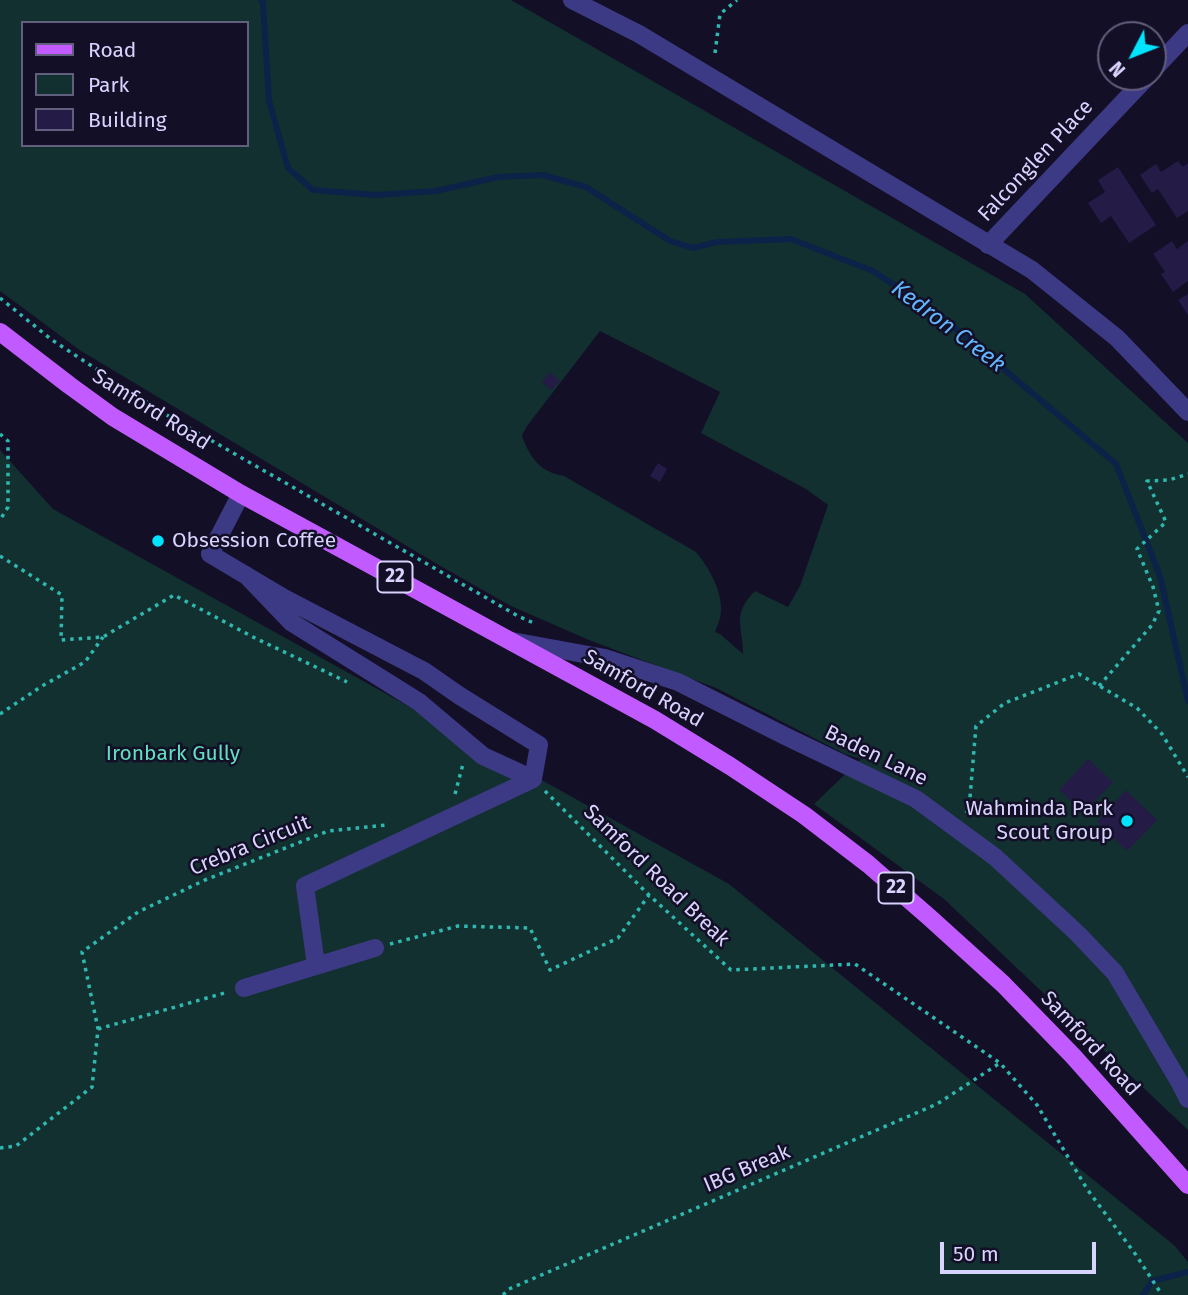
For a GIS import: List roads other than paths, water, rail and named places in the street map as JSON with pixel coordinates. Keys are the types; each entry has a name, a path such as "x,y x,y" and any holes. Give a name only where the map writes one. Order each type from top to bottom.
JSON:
{"main road":[{"name":"Samford Road","path":"0,331 36,361 113,416 241,494 655,720 804,815 867,864 1003,984 1073,1056 1188,1185"}],"street":[{"path":"572,0 639,34 1032,270 1118,338 1188,412"},
{"path":"1167,55 1188,33"},
{"name":"Falconglen Place","path":"988,245 1134,91"},
{"path":"241,494 210,554 284,598 424,671 539,745 533,779"},
{"path":"246,575 290,622 419,702 483,756 533,779"},
{"name":"Baden Lane","path":"512,641 606,658 678,682 916,799 1004,865 1078,933 1115,973 1188,1099"},
{"path":"316,965 304,886 533,779"},
{"path":"244,988 375,948"}],"waterway":[{"name":"Kedron Creek","path":"261,0 269,101 288,168 313,190 376,195 436,191 498,177 543,175 586,187 670,241 693,248 717,242 791,239 873,271 940,315 1116,464 1160,576 1188,701"},
{"path":"1143,1295 1152,1281 1188,1272"}],"place":[{"name":"Obsession Coffee","path":"158,541"},
{"name":"Wahminda Park Scout Group","path":"1127,821"}],"park label":[{"name":"Ironbark Gully","path":"173,754"}]}
